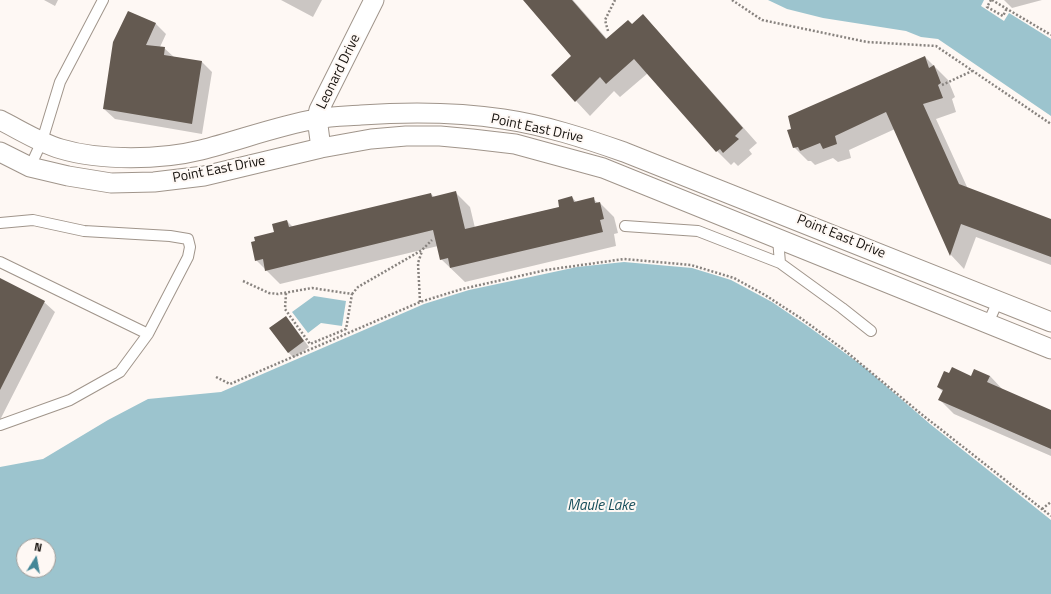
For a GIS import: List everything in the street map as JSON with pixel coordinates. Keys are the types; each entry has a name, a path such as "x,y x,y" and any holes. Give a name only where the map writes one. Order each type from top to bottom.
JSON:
{"street":[{"name":"Leonard Drive","path":"321,148 317,118 319,110 374,0"},
{"name":"Point East Drive","path":"0,120 61,149 84,154 126,158 164,156 200,150 317,118 385,114 472,127 515,144 603,168 665,181 828,232 1051,322"},
{"name":"Point East Drive","path":"0,152 30,167 68,176 111,183 154,182 204,176 321,148 371,139 406,136 440,136 472,127"},
{"name":"Point East Drive","path":"665,181 778,239 1051,348"}],"lane":[{"path":"30,167 42,141 60,82 103,0"},
{"path":"0,223 32,220 84,231 170,236 188,239 190,247 188,257 148,334 120,372 70,400 0,425"},
{"path":"625,226 698,231 780,263 871,331"},
{"path":"818,255 828,232"},
{"path":"778,239 780,263"},
{"path":"0,262 148,334"},
{"path":"988,323 998,301"}],"path":[{"path":"608,31 605,20 615,0"},
{"path":"732,0 762,20 866,42 936,46 1051,124"},
{"path":"1007,8 1002,16 987,7 992,0 1007,8 1051,35"},
{"path":"942,85 972,71"},
{"path":"286,292 285,309 310,344 346,329 352,294 358,287 422,250 432,240"},
{"path":"420,302 418,263 422,250"},
{"path":"216,377 230,384 420,302 462,289 546,270 624,259 691,265 728,276 765,295 843,349 1051,516"},
{"path":"243,281 269,293 312,288 352,294"},
{"path":"1042,509 1051,502"}],"water":[{"path":"768,0 984,0 981,6 1004,21 1009,13 1051,39 1051,116 938,39 921,37 906,31 823,18 787,9"},
{"name":"Maule Lake","path":"624,262 692,268 731,280 772,302 863,366 930,424 1051,520 1051,594 0,594 0,467 43,459 108,420 148,399 221,392 424,304 469,290 577,267"},
{"path":"314,296 346,301 342,326 321,323 308,333 292,312"}],"building":[{"path":"523,0 572,0 606,39 628,20 632,24 643,14 743,128 735,136 739,139 723,153 720,149 716,152 634,59 606,84 600,77 575,102 551,75 571,56"},
{"path":"128,11 156,23 146,45 165,47 164,55 202,61 192,124 103,109 113,42"},
{"path":"925,56 929,68 934,65 941,83 938,85 943,98 923,104 959,184 1051,219 1051,257 961,224 950,256 886,112 835,136 837,144 823,149 820,143 800,151 798,147 793,148 787,130 791,129 788,116"},
{"path":"456,191 465,229 559,207 558,200 572,196 574,202 594,197 595,203 600,202 604,219 600,220 603,232 450,268 448,258 440,260 433,230 265,271 263,259 255,261 251,242 255,241 254,237 274,232 272,224 287,220 289,227 431,193 432,197"},
{"path":"0,278 45,301 0,390"},
{"path":"286,316 304,341 288,353 269,328"},
{"path":"952,367 971,376 974,369 990,376 987,382 1051,410 1051,449 938,400 943,390 937,387 944,371 949,373"}]}
